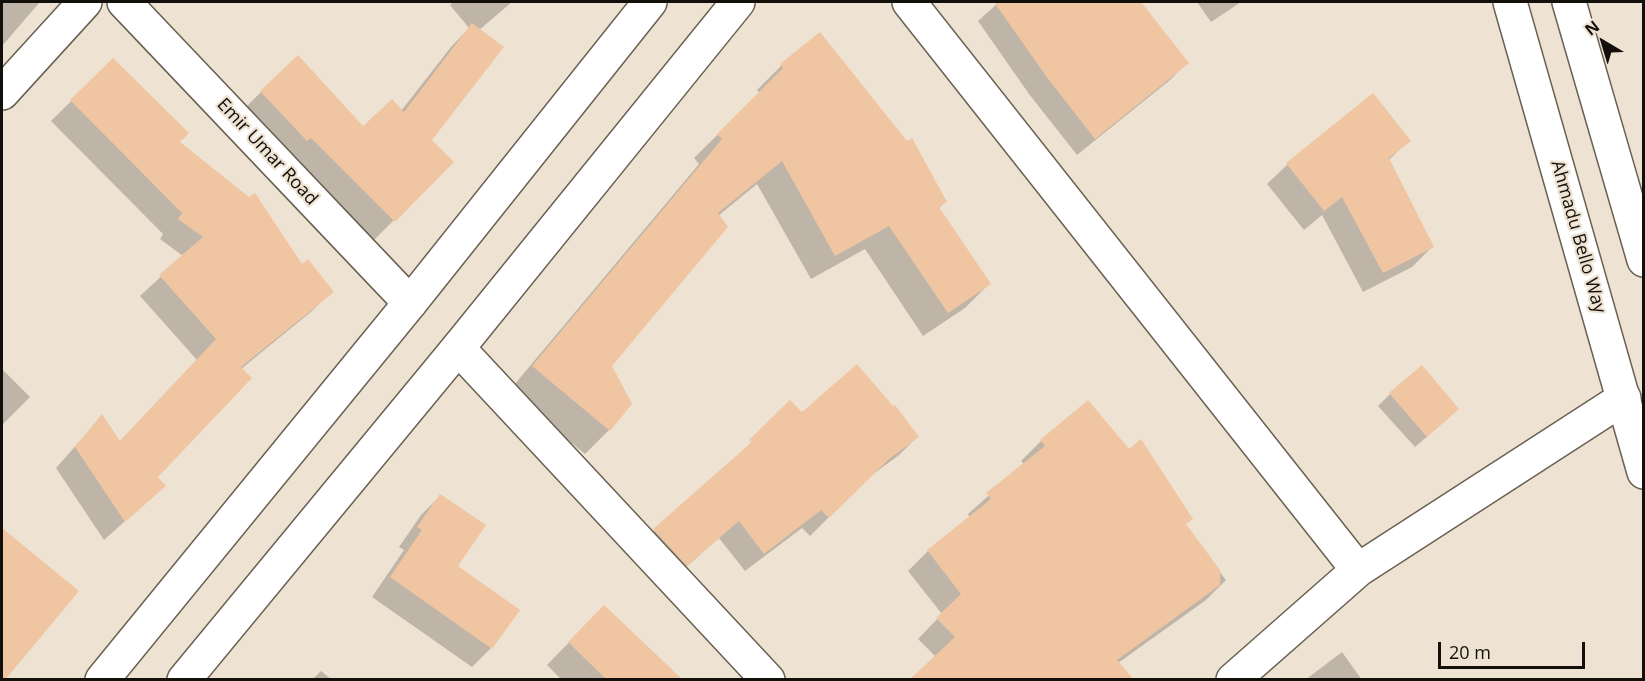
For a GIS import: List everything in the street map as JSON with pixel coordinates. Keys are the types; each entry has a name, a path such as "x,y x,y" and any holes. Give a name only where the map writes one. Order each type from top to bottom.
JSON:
{"street":[{"path":"2,93 85,2"},
{"name":"Emir Umar Road","path":"124,2 410,303"},
{"path":"102,680 410,303 650,2"},
{"path":"183,680 458,348 738,2"},
{"path":"909,2 1358,570"},
{"name":"Ahmadu Bello Way","path":"1510,2 1644,472"},
{"path":"1569,2 1643,256"},
{"path":"458,348 768,680"},
{"path":"1233,680 1358,570 1624,398"}],"building":[{"path":"994,2 1141,2 1189,63 1095,139 1046,76"},
{"path":"472,23 504,47 432,140 454,162 395,222 311,138 307,141 260,91 298,55 363,126 392,99 404,112"},
{"path":"820,32 907,141 912,138 947,202 939,207 991,284 948,313 889,226 835,256 782,161 718,213 728,227 612,366 632,404 610,431 532,366 722,139 717,134 783,68 780,64"},
{"path":"113,58 189,133 180,142 249,197 255,193 302,264 308,259 334,292 241,367 252,378 158,477 166,486 125,522 75,447 102,414 120,441 216,339 159,275 203,237 178,219 182,213 70,100"},
{"path":"1373,93 1411,141 1389,158 1434,247 1383,273 1342,197 1324,211 1286,163"},
{"path":"857,364 893,406 895,405 919,437 889,459 829,518 821,510 764,554 739,521 687,566 653,529 752,442 749,440 790,400 802,412"},
{"path":"1422,365 1459,409 1427,437 1389,393"},
{"path":"1088,400 1129,449 1141,439 1193,519 1186,524 1220,570 1220,585 1117,660 1134,680 909,680 955,637 936,618 961,594 927,550 991,499 986,493 1045,446 1040,440"},
{"path":"440,494 486,525 458,566 520,610 492,649 390,577 422,530 417,527"},
{"path":"2,528 79,591 5,680 2,680"},
{"path":"604,605 683,680 607,680 568,642"}]}
